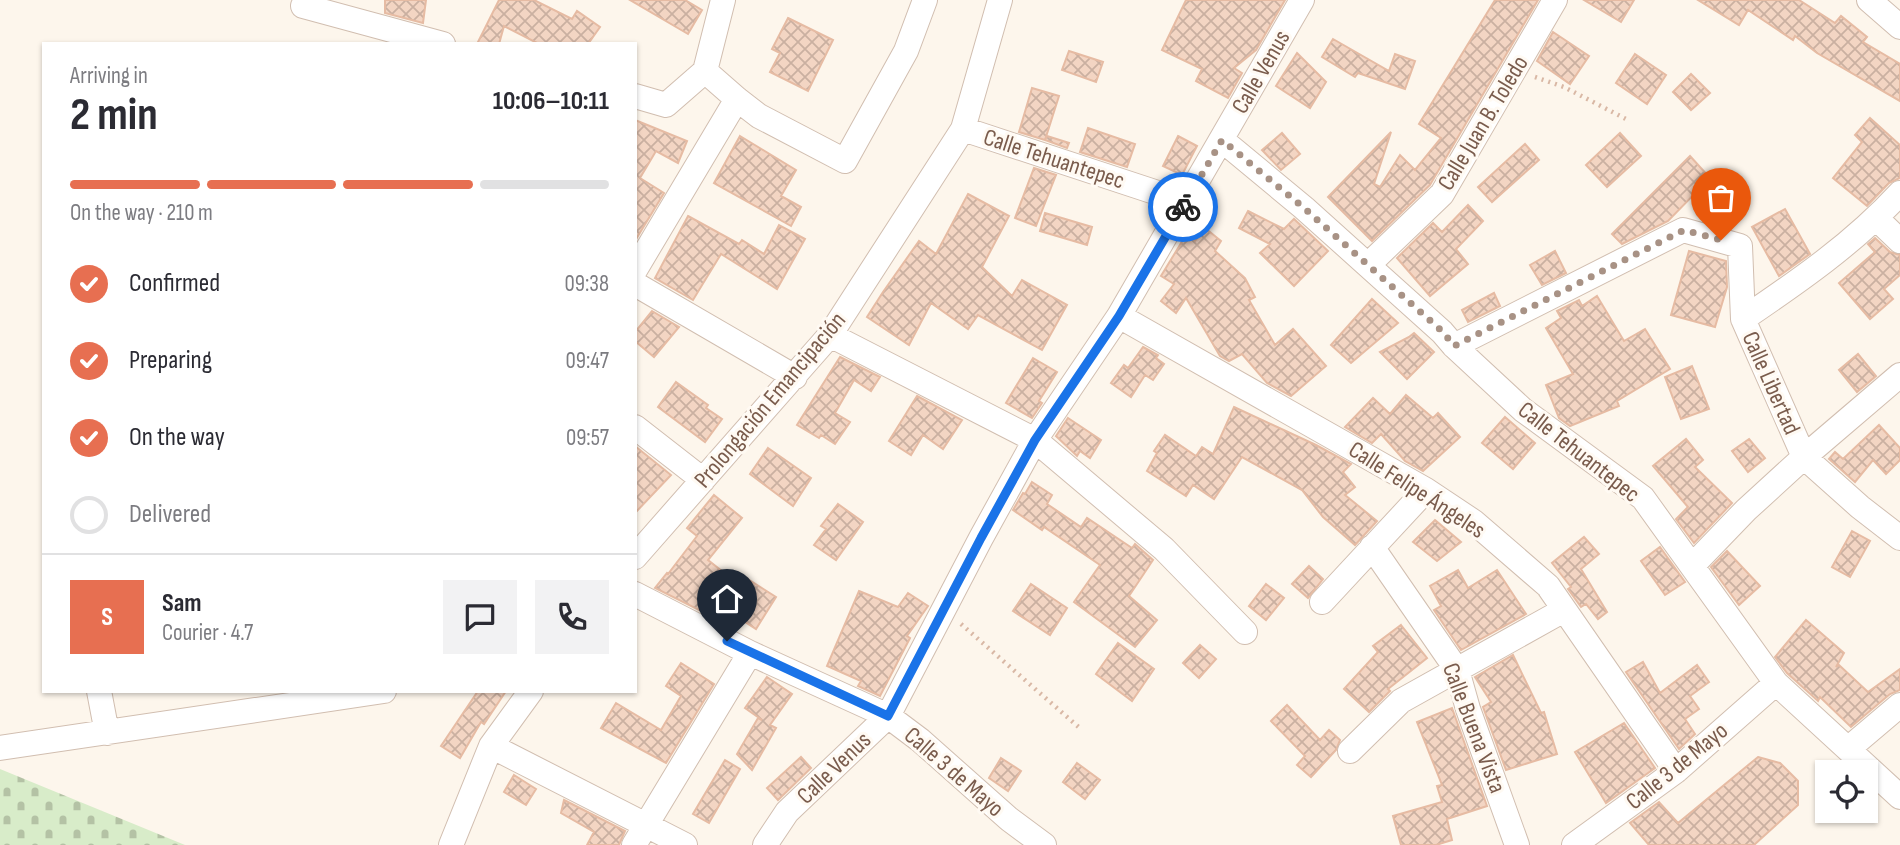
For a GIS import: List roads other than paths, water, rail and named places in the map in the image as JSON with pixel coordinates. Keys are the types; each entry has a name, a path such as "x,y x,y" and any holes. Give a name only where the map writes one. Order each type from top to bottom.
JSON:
{"street":[{"path":"637,97 666,105 705,71 723,0"},
{"path":"705,71 759,116 845,161 906,51 925,0"},
{"name":"Prolongación Emancipación","path":"637,555 830,335 963,129 1000,0"},
{"name":"Calle Venus","path":"765,845 787,812 888,716 1035,440 1119,316 1302,0"},
{"name":"Calle Juan B. Toledo","path":"1368,265 1442,194 1555,0"},
{"path":"1869,0 1900,27"},
{"path":"303,6 436,42"},
{"path":"637,267 737,100"},
{"name":"Calle Tehuantepec","path":"963,129 1185,202"},
{"name":"Calle Tehuantepec","path":"1222,140 1304,208 1443,332 1454,346 1523,410 1643,498 1776,683 1900,797"},
{"path":"1743,319 1829,259 1876,218 1900,192"},
{"path":"1876,218 1900,241"},
{"name":"Calle Libertad","path":"1454,346 1684,230 1740,246 1743,319 1804,457 1860,508 1900,538"},
{"path":"637,285 795,377"},
{"name":"Calle Felipe Ángeles","path":"1119,316 1426,490 1474,522 1548,586 1676,771"},
{"path":"830,335 1035,440 1164,549 1245,632"},
{"path":"1692,566 1746,510 1900,375"},
{"path":"637,429 703,480"},
{"path":"1322,602 1426,490"},
{"name":"Calle Buena Vista","path":"1372,547 1457,670 1468,709 1517,845"},
{"name":"Calle 3 de Mayo","path":"637,595 750,653 888,716 920,740 1009,819 1029,841"},
{"path":"1350,751 1401,701 1564,610"},
{"path":"640,835 750,653"},
{"name":"Calle 3 de Mayo","path":"1574,845 1676,771 1776,683"},
{"path":"99,693 107,733"},
{"path":"451,845 491,746 530,693"},
{"path":"0,748 349,694"},
{"path":"1848,749 1900,705"},
{"path":"491,746 640,835 685,845"}]}
